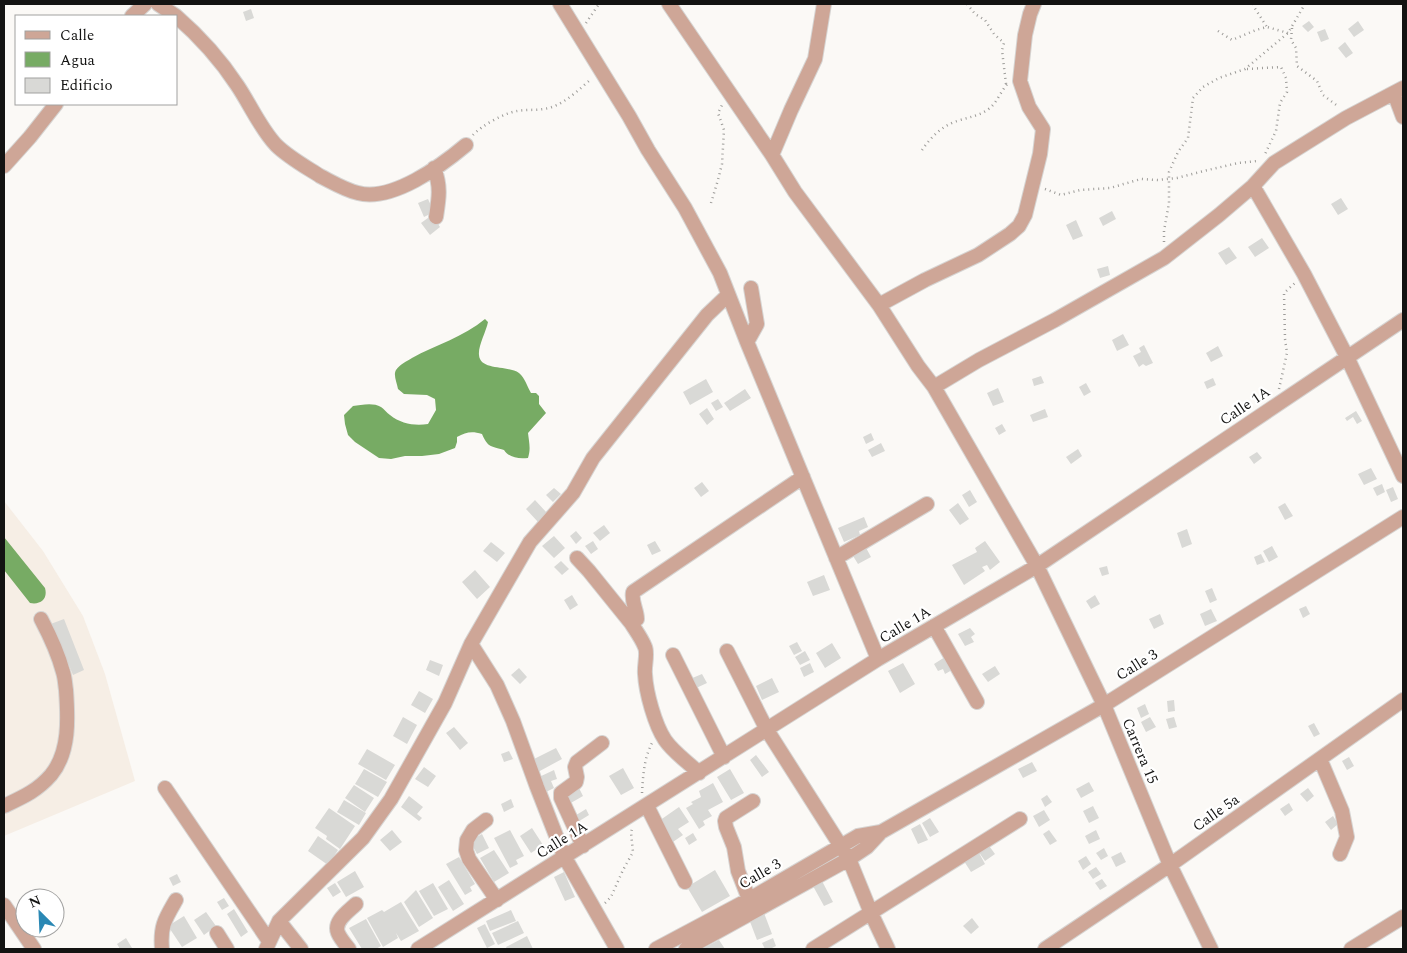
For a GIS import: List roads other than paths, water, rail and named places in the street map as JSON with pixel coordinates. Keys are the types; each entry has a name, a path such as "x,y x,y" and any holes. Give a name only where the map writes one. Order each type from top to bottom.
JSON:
{"street":[{"path":"133,15 145,4"},
{"path":"158,4 174,15"},
{"path":"560,4 685,208 720,273 878,660"},
{"name":"Carrera 15","path":"669,4 795,192 879,305 918,366 934,387 1037,566 1104,705 1170,865 1211,949"},
{"path":"772,155 790,110 815,60 824,4"},
{"path":"879,305 925,280 978,255 1010,234 1019,226 1025,215 1040,154 1043,129 1029,107 1020,80 1030,7"},
{"path":"178,18 218,58 277,146 314,172 346,189 366,194 398,188 434,168 466,145"},
{"path":"934,387 979,360 1164,258 1253,186 1274,163 1346,118 1398,90 1403,116"},
{"path":"4,166 55,105"},
{"path":"434,168 440,191 436,217"},
{"path":"1253,186 1304,274 1347,357 1403,476"},
{"path":"747,342 758,324 751,288"},
{"path":"267,945 279,921 363,838 391,799 445,703 471,644 530,542 573,493 592,458 707,315 728,295"},
{"name":"Calle 1A","path":"418,949 878,660 1037,566 1403,320"},
{"path":"631,623 637,620 632,598 633,592 803,477"},
{"path":"836,558 927,504"},
{"name":"Calle 3","path":"656,949 752,906 849,859 867,847 881,832 1104,705 1403,517"},
{"path":"576,558 589,571 631,623 646,648 645,674 647,691 664,739 676,754 699,773"},
{"path":"4,806 31,793 52,774 61,758 66,739 68,708 64,674 54,645 41,619"},
{"path":"934,626 977,702"},
{"path":"471,644 497,685 514,721 564,856 616,949"},
{"path":"727,651 767,730 849,859 888,949"},
{"path":"673,655 724,757"},
{"name":"Calle 5a","path":"1045,949 1170,865 1403,700"},
{"path":"583,846 561,793 576,782 575,767 577,762 602,742"},
{"path":"1320,759 1344,818 1347,838 1340,854"},
{"path":"165,788 267,945"},
{"path":"752,906 738,871 734,847 725,821 726,818 753,801"},
{"path":"644,807 685,882"},
{"path":"813,949 1020,819"},
{"path":"486,820 473,830 467,840 466,850 469,859 497,900"},
{"name":"Calle 3","path":"686,949 841,846 858,836 881,832"},
{"path":"162,949 161,934 166,916 176,900"},
{"path":"349,949 338,933 336,926 356,904"},
{"path":"4,905 34,949"},
{"path":"1351,949 1403,917"},
{"path":"279,921 301,949"},
{"path":"217,933 227,949"}],"water":[{"path":"485,319 488,322 480,347 479,355 481,360 489,366 519,373 531,393 536,393 539,396 539,404 546,413 528,433 530,449 528,458 511,456 504,450 488,444 482,434 472,432 457,437 455,448 439,454 405,456 391,459 379,458 348,435 344,415 353,406 360,405 378,405 394,418 403,422 418,425 428,424 436,410 435,399 427,395 404,394 398,389 395,377 396,370 412,358 459,336"},
{"path":"4,537 45,588 44,598 40,602 30,603 4,570"}]}
